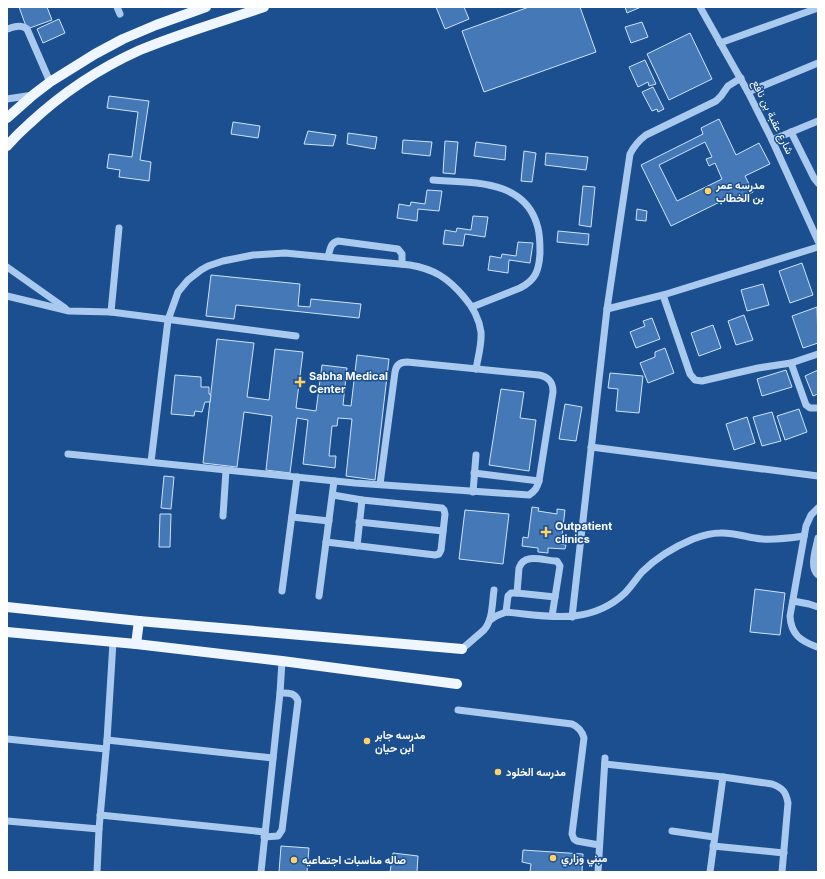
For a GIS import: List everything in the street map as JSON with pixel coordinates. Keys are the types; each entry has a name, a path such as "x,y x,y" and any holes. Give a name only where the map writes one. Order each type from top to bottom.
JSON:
{"main road":[{"path":"7,118 50,82 95,54 123,39 156,25 206,7"},
{"path":"7,146 43,111 76,86 108,67 140,51 165,41 258,8"},
{"path":"7,607 139,621 462,649"},
{"path":"136,644 139,621"},
{"path":"7,632 136,644 457,684"}],"street":[{"name":"شارع عقبة بن نافع","path":"700,7 741,78 772,140 818,242"},
{"path":"720,43 818,8"},
{"path":"7,29 24,26 27,29 50,82"},
{"path":"748,92 818,63"},
{"path":"572,617 607,309 630,154 633,147 646,135 716,101 728,86 741,78"},
{"path":"7,99 33,95"},
{"path":"772,140 818,122"},
{"path":"791,132 818,183"},
{"path":"433,180 499,187 520,199 530,210 535,219 540,239 539,266 537,272 530,281 520,288 472,307"},
{"path":"111,312 119,228"},
{"path":"328,257 331,245 338,241 398,249 402,254 402,264"},
{"path":"607,309 663,295 818,247"},
{"path":"151,462 168,320 178,292 188,280 201,270 216,263 238,257 285,253 402,264 427,269 451,283 472,307 478,318 481,342 476,369"},
{"path":"7,268 69,311"},
{"path":"663,295 690,374 694,380 698,381 758,368 791,363 818,354"},
{"path":"7,296 69,311 111,312 296,336"},
{"path":"68,454 334,481 529,495 537,488 539,481 553,392 553,386 550,380 545,376 539,375 407,362 398,364 395,372 380,484"},
{"path":"791,363 806,405 810,408 818,408"},
{"path":"591,447 818,476"},
{"path":"473,492 476,455"},
{"path":"223,516 226,470"},
{"path":"474,473 539,481"},
{"path":"282,591 297,477"},
{"path":"319,596 334,481"},
{"path":"326,542 437,555 440,552 443,531 445,512 442,508 362,500 332,495"},
{"path":"357,546 362,500"},
{"path":"817,647 805,643 798,637 792,628 790,616 808,520 818,508"},
{"path":"292,517 329,521"},
{"path":"359,522 443,531"},
{"path":"490,620 506,612 572,617 592,613 604,608 625,593 654,561 666,553 703,536 720,533 768,539 783,539 804,536"},
{"path":"818,538 813,567 818,575"},
{"path":"517,593 519,568 524,560 530,558 557,561 560,566 552,616"},
{"path":"462,649 487,627 490,620 494,590"},
{"path":"506,612 508,596 511,593 555,597"},
{"path":"792,601 818,607"},
{"path":"97,872 113,642"},
{"path":"261,872 282,661"},
{"path":"100,815 278,836 282,830 298,701 295,695 280,693"},
{"path":"458,710 572,724 577,726 583,733 584,738 572,834 574,839 577,841 599,845"},
{"path":"7,739 106,748"},
{"path":"107,740 273,758"},
{"path":"598,872 605,761 778,786 787,796 788,803 782,872"},
{"path":"710,872 723,777"},
{"path":"7,821 99,829"},
{"path":"672,831 714,837"},
{"path":"713,846 784,853"}],"building":[{"path":"19,7 47,7 52,20 27,29"},
{"path":"436,7 464,7 469,19 445,29"},
{"path":"529,7 580,7 596,52 484,92 462,31"},
{"path":"625,7 641,7 627,13"},
{"path":"59,19 65,33 43,43 37,29"},
{"path":"642,22 648,37 631,43 625,27"},
{"path":"690,33 712,79 669,100 647,54"},
{"path":"645,60 656,84 649,86 648,82 638,87 629,67"},
{"path":"653,87 664,109 658,112 657,109 652,111 642,92"},
{"path":"109,96 149,101 140,160 151,162 149,181 119,177 120,170 107,168 109,154 132,157 138,112 107,108"},
{"path":"719,119 736,155 759,143 770,164 745,176 753,192 735,201 732,196 671,226 641,165 703,134 701,128","holes":["705,142 712,157 706,159 709,166 715,163 722,179 677,201 659,165"]},
{"path":"233,122 260,126 258,138 231,134"},
{"path":"308,131 336,135 333,146 304,144"},
{"path":"348,133 377,137 375,149 347,144"},
{"path":"403,140 432,142 430,156 402,153"},
{"path":"445,141 458,142 455,174 443,173"},
{"path":"476,142 506,146 505,160 474,156"},
{"path":"524,151 536,153 532,182 521,181"},
{"path":"546,153 588,157 586,170 545,165"},
{"path":"583,186 595,187 591,227 579,225"},
{"path":"427,190 442,191 439,211 418,209 417,221 397,218 399,204 410,206 411,202 425,204"},
{"path":"637,209 647,211 646,221 636,220"},
{"path":"473,216 488,217 485,237 465,234 463,246 443,244 445,230 456,232 457,228 471,230"},
{"path":"558,231 589,234 588,245 557,242"},
{"path":"518,242 533,243 530,263 509,260 508,273 488,270 490,256 501,258 502,254 516,256"},
{"path":"802,263 813,295 790,303 779,271"},
{"path":"211,275 300,284 298,306 310,307 311,299 361,304 359,318 236,305 234,319 206,316"},
{"path":"763,284 769,305 747,311 741,290"},
{"path":"817,307 818,343 803,348 792,316"},
{"path":"744,315 753,340 736,345 728,321"},
{"path":"652,318 660,339 636,348 630,332 645,326 643,321"},
{"path":"713,325 721,348 699,356 691,333"},
{"path":"217,339 254,343 247,397 269,400 275,349 303,352 296,408 316,411 322,365 347,368 343,405 351,406 357,355 389,359 375,480 346,476 352,419 338,418 337,426 332,426 329,456 336,456 335,468 303,464 308,420 297,418 290,473 266,470 272,416 244,412 237,467 203,463"},
{"path":"665,348 674,373 648,383 640,363 655,357 655,352"},
{"path":"786,370 792,387 762,396 757,379"},
{"path":"818,370 818,394 813,396 805,376"},
{"path":"610,373 643,376 639,413 616,411 618,389 608,388"},
{"path":"175,375 201,377 201,387 209,387 209,394 211,395 210,402 205,402 202,412 195,411 194,416 171,414"},
{"path":"501,389 524,392 520,418 536,420 529,471 489,465"},
{"path":"565,404 582,407 576,441 559,439"},
{"path":"799,409 807,432 785,440 777,416"},
{"path":"772,412 781,441 762,446 753,417"},
{"path":"747,417 755,443 734,450 726,424"},
{"path":"164,476 174,477 171,509 161,508"},
{"path":"532,507 539,508 538,511 557,514 557,509 565,510 561,544 566,545 565,549 548,548 548,553 538,552 538,548 522,546 523,537 528,538"},
{"path":"465,510 509,514 503,564 459,559"},
{"path":"160,514 171,514 170,547 159,547"},
{"path":"755,589 785,593 780,635 750,632"},
{"name":"صاله مناسبات اجتماعيه","path":"281,846 309,848 307,872 279,872"},
{"name":"مبني وزاري","path":"523,850 583,854 582,872 530,872 531,864 522,862"},
{"path":"393,853 418,856 417,872 390,872"}],"place":[{"name":"مدرسه عمر بن الخطاب","path":"708,191"},
{"name":"Sabha Medical Center","path":"300,382"},
{"name":"Outpatient clinics","path":"546,532"},
{"name":"مدرسه جابر ابن حيان","path":"367,741"},
{"name":"مدرسه الخلود","path":"498,772"},
{"name":"مبني وزاري","path":"553,858"},
{"name":"صاله مناسبات اجتماعيه","path":"294,860"}]}
